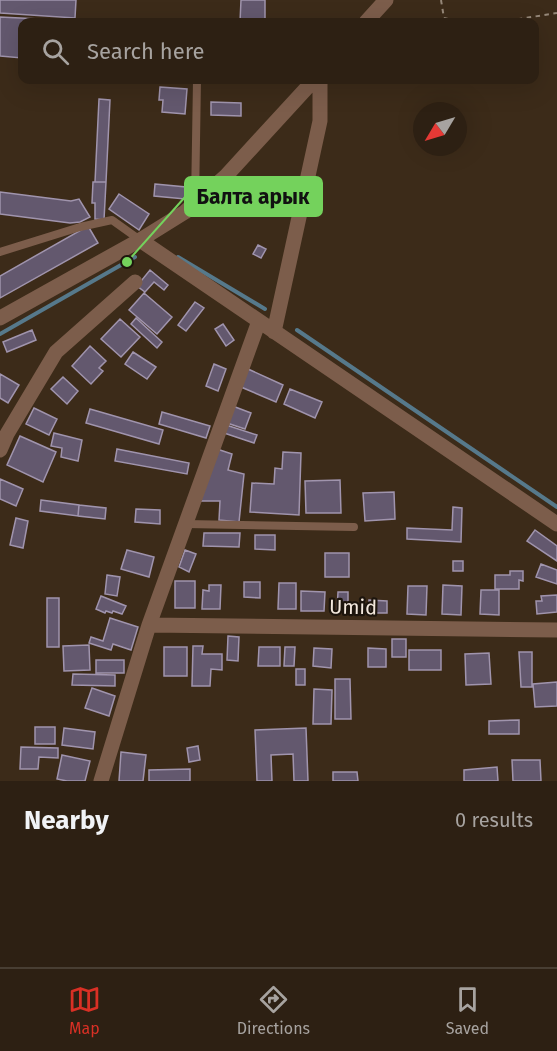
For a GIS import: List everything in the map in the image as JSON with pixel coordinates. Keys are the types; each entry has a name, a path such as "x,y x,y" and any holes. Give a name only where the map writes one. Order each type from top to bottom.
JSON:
{"street":[{"path":"370,18 386,0"},
{"path":"0,318 140,240 185,212 225,177 310,84"},
{"path":"274,332 320,121 320,84"},
{"path":"140,240 557,524"},
{"path":"0,450 7,434 56,352 135,282"},
{"path":"101,781 149,625 259,321"},
{"name":"Umid","path":"149,625 557,630"}],"lane":[{"path":"195,204 197,84"},
{"path":"0,252 80,227 112,220 140,240"},
{"path":"185,524 354,527"}],"path":[{"path":"441,0 444,18"},
{"path":"528,18 557,14"}],"building":[{"path":"0,0 76,0 75,18 0,13"},
{"path":"241,0 265,0 265,18 240,18"},
{"path":"0,17 20,18 18,18 18,58 0,56"},
{"path":"160,87 187,89 185,114 162,112 163,100 159,100"},
{"path":"99,99 110,100 106,182 95,182"},
{"path":"211,102 241,103 241,116 211,115"},
{"path":"93,182 106,182 104,220 95,219 95,203 92,203"},
{"path":"155,184 186,187 185,199 154,196"},
{"path":"0,192 71,201 79,199 90,217 80,222 70,223 0,214"},
{"path":"119,194 149,214 139,230 109,209"},
{"path":"88,226 98,243 0,298 0,276"},
{"path":"258,245 266,249 261,258 253,254"},
{"path":"150,270 168,285 164,290 154,282 145,292 137,286"},
{"path":"144,293 172,317 157,334 129,310"},
{"path":"195,302 204,308 186,331 178,325"},
{"path":"136,318 162,342 157,348 131,324"},
{"path":"120,319 140,337 121,357 101,339"},
{"path":"223,324 234,340 226,346 215,329"},
{"path":"32,330 36,340 7,352 3,342"},
{"path":"90,346 106,361 99,368 103,371 91,384 72,366"},
{"path":"133,352 156,367 147,379 125,364"},
{"path":"214,364 226,369 218,391 206,386"},
{"path":"248,369 283,385 276,402 241,387"},
{"path":"0,374 19,385 8,403 0,398"},
{"path":"63,377 78,391 67,404 51,389"},
{"path":"290,389 322,402 315,418 284,404"},
{"path":"230,405 251,413 245,429 224,422"},
{"path":"34,408 57,419 49,435 26,424"},
{"path":"90,409 163,430 159,444 86,423"},
{"path":"162,412 210,426 206,438 159,424"},
{"path":"223,424 257,435 254,443 221,432"},
{"path":"54,433 82,440 78,461 61,457 62,448 51,446"},
{"path":"20,436 56,452 43,482 7,465"},
{"path":"117,449 189,463 187,474 115,461"},
{"path":"217,449 232,454 228,470 244,474 239,522 219,520 220,501 198,501"},
{"path":"283,452 301,453 299,515 250,512 252,483 274,484 275,468 282,469"},
{"path":"0,479 23,489 16,506 0,499"},
{"path":"340,480 341,513 306,513 305,481"},
{"path":"394,492 395,519 365,521 363,493"},
{"path":"41,500 79,505 78,516 40,511"},
{"path":"79,505 106,508 105,519 78,516"},
{"path":"453,507 462,508 461,542 407,539 407,528 452,530"},
{"path":"136,509 160,510 160,524 135,522"},
{"path":"16,518 28,521 23,548 10,545"},
{"path":"535,530 557,546 557,561 527,541"},
{"path":"204,533 240,533 239,547 203,546"},
{"path":"255,535 275,535 275,550 255,549"},
{"path":"127,550 154,557 149,577 121,569"},
{"path":"185,550 196,554 189,572 179,567"},
{"path":"325,553 349,553 349,577 325,577"},
{"path":"453,561 463,561 463,571 453,571"},
{"path":"541,564 557,570 557,584 536,577"},
{"path":"510,571 523,571 523,581 519,580 519,589 495,589 495,575 510,575"},
{"path":"107,575 120,577 117,596 105,594"},
{"path":"175,581 195,581 195,608 175,608"},
{"path":"244,582 260,582 260,598 244,597"},
{"path":"279,583 296,583 296,609 278,609"},
{"path":"209,585 221,585 220,609 202,609 203,590 209,591"},
{"path":"443,585 462,586 461,615 442,614"},
{"path":"408,586 427,586 426,615 407,614"},
{"path":"481,590 499,590 499,615 480,614"},
{"path":"301,591 325,592 324,611 301,611"},
{"path":"338,592 348,592 348,611 337,611"},
{"path":"557,595 557,612 537,614 536,601 542,601 541,596"},
{"path":"101,596 126,606 122,614 113,611 105,613 96,609"},
{"path":"47,598 59,598 59,647 47,647"},
{"path":"369,600 387,601 387,613 369,613"},
{"path":"110,618 138,627 131,650 113,644 111,650 89,643 91,637 103,641"},
{"path":"228,636 239,637 238,661 227,660"},
{"path":"392,639 406,639 406,657 392,657"},
{"path":"89,645 90,670 64,671 63,646"},
{"path":"193,646 203,646 202,654 222,654 222,670 211,669 210,686 192,686"},
{"path":"164,647 187,647 187,676 164,676"},
{"path":"259,647 280,647 280,666 258,666"},
{"path":"285,647 295,647 294,666 284,666"},
{"path":"314,648 332,649 331,668 313,666"},
{"path":"368,648 386,649 386,667 368,667"},
{"path":"409,650 441,650 441,670 409,670"},
{"path":"519,652 532,652 532,687 521,687"},
{"path":"489,653 491,684 466,685 465,654"},
{"path":"96,660 124,660 124,673 96,673"},
{"path":"296,669 305,669 305,685 296,685"},
{"path":"73,674 115,675 115,686 72,685"},
{"path":"335,679 350,679 351,719 335,719"},
{"path":"557,682 557,706 535,707 533,684"},
{"path":"92,688 115,696 109,716 85,708"},
{"path":"314,689 332,690 331,724 313,724"},
{"path":"519,720 519,734 489,734 489,721"},
{"path":"35,727 55,727 55,744 35,744"},
{"path":"64,728 95,732 93,749 62,745"},
{"path":"306,728 308,781 294,781 293,754 271,755 272,781 257,781 255,730"},
{"path":"198,746 200,760 189,762 187,748"},
{"path":"21,747 58,748 58,758 39,757 38,769 20,769"},
{"path":"121,752 146,755 143,781 119,781"},
{"path":"62,755 90,761 85,781 57,779"},
{"path":"512,760 540,760 541,781 513,781"},
{"path":"497,767 498,781 464,781 464,770"},
{"path":"190,769 190,781 149,781 149,770"},
{"path":"333,772 357,772 358,781 333,781"}],"waterway":[{"path":"0,334 135,257"},
{"path":"178,257 265,309"},
{"path":"297,330 557,507"}],"place":[{"name":"Балта арык","path":"127,262"}]}
